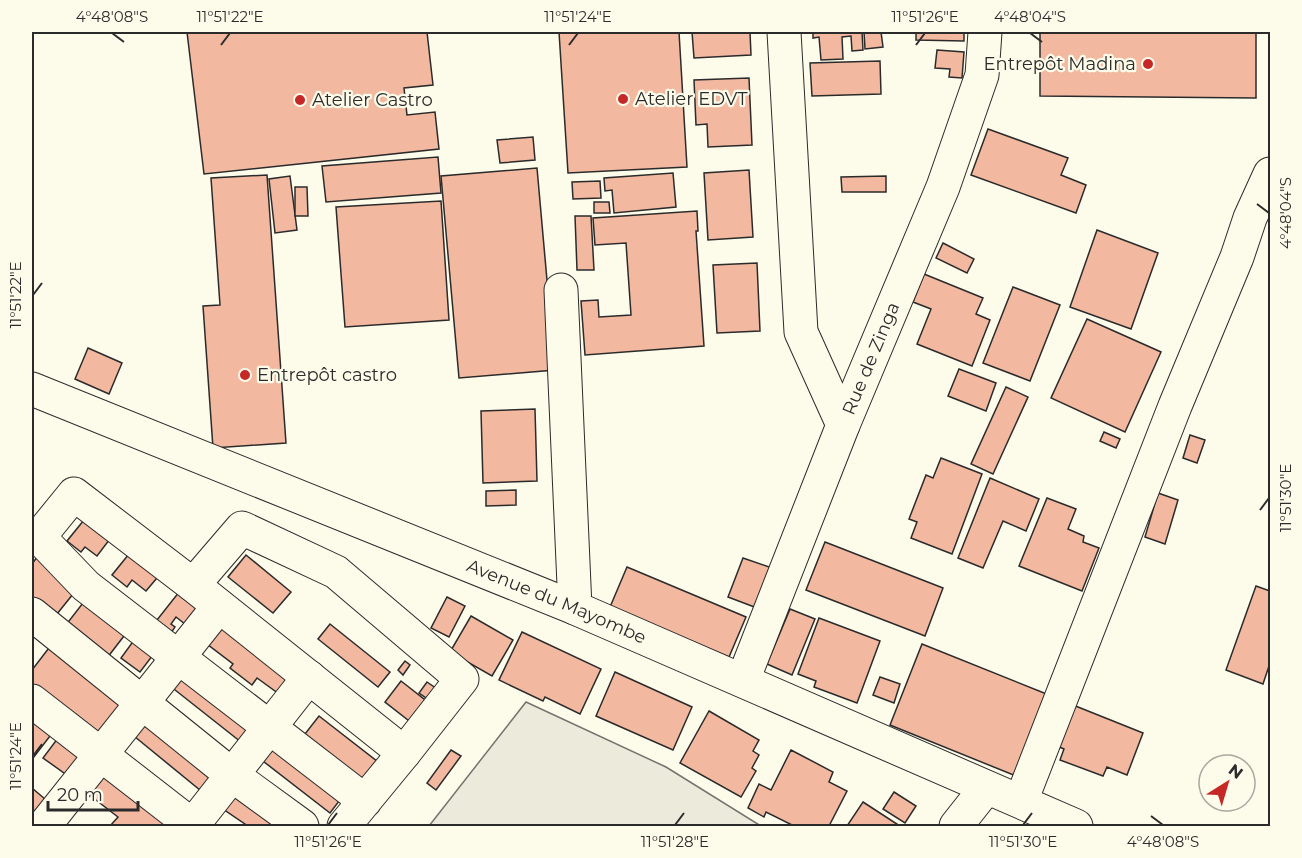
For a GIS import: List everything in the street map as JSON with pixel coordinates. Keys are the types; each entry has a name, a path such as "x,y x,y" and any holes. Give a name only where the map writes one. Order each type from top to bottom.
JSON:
{"street":[{"path":"784,32 801,332 843,425"},
{"name":"Rue de Zinga","path":"742,680 843,425 943,187 982,75 985,32"},
{"path":"1021,801 1183,386 1270,174"},
{"path":"561,290 575,608"},
{"name":"Avenue du Mayombe","path":"32,389 575,608 1076,826"},
{"path":"365,801 86,586 39,537 74,494 193,585 404,753"},
{"path":"193,585 242,528 336,572 462,680 344,826"},
{"path":"44,826 219,606"},
{"path":"37,629 142,703 232,775 302,826"},
{"path":"32,701 192,826 309,677"},
{"path":"956,826 986,788"}],"shaded area":[{"path":"526,702 666,767 761,826 429,826"}],"building":[{"name":"Atelier Castro","path":"187,32 427,32 433,85 404,88 407,115 435,112 439,149 204,174"},
{"name":"Atelier EDVT","path":"559,32 679,32 687,167 568,173"},
{"path":"692,32 750,32 751,55 694,58"},
{"path":"813,32 862,32 863,50 852,51 851,36 842,37 843,59 821,60 819,37 813,38"},
{"path":"864,32 881,32 883,47 865,49"},
{"path":"916,32 964,32 964,41 916,40"},
{"name":"Entrepôt Madina","path":"1040,32 1256,32 1256,98 1040,96"},
{"path":"937,50 964,52 962,78 949,77 950,69 935,68"},
{"path":"880,61 881,94 812,96 810,63"},
{"path":"749,78 752,145 708,147 707,124 696,125 694,80"},
{"path":"988,129 1068,158 1061,175 1086,185 1076,213 971,175"},
{"path":"533,137 535,160 500,163 497,140"},
{"path":"438,157 441,193 326,202 322,166"},
{"path":"537,168 555,370 459,378 441,176"},
{"path":"749,170 753,237 708,240 704,173"},
{"path":"673,173 676,207 614,213 612,190 605,191 604,178"},
{"name":"Entrepôt castro","path":"267,175 286,443 213,448 203,306 220,305 211,178"},
{"path":"290,176 297,230 275,233 269,179"},
{"path":"886,176 886,192 842,192 841,177"},
{"path":"600,181 601,198 573,199 572,182"},
{"path":"295,187 307,187 308,216 295,216"},
{"path":"441,201 449,320 345,327 336,207"},
{"path":"594,202 609,202 610,213 594,213"},
{"path":"697,211 698,231 696,231 704,346 585,355 581,301 598,300 599,317 631,315 626,243 595,245 593,218"},
{"path":"575,216 591,216 594,270 577,270"},
{"path":"1097,230 1158,253 1131,329 1070,307"},
{"path":"943,243 974,259 967,273 936,258"},
{"path":"757,263 760,331 717,333 713,265"},
{"path":"924,274 983,298 976,314 990,320 972,366 917,344 931,309 913,302"},
{"path":"1013,287 1060,305 1030,381 983,363"},
{"path":"1087,319 1161,352 1125,432 1051,398"},
{"path":"88,348 122,363 109,394 75,379"},
{"path":"959,369 996,383 986,411 948,396"},
{"path":"1006,387 1028,397 993,474 971,464"},
{"path":"535,409 537,481 483,483 481,411"},
{"path":"1104,432 1120,439 1116,448 1100,441"},
{"path":"1190,435 1205,440 1197,463 1183,458"},
{"path":"941,458 982,474 952,554 911,538 917,522 909,519 926,475 933,478"},
{"path":"990,478 1039,499 1026,531 1003,521 983,568 958,558"},
{"path":"516,490 516,505 486,506 486,491"},
{"path":"1158,493 1178,500 1165,544 1145,537"},
{"path":"1047,498 1076,509 1068,529 1084,536 1083,542 1099,548 1082,591 1019,566"},
{"path":"88,515 113,535 97,556 85,547 81,552 67,541"},
{"path":"825,542 943,588 925,636 806,590"},
{"path":"133,549 162,572 146,591 132,580 127,587 112,575"},
{"path":"246,555 291,592 273,613 228,577"},
{"path":"37,557 77,589 49,624 43,606 32,598 32,564"},
{"path":"743,558 772,568 757,608 728,597"},
{"path":"627,567 746,617 729,657 610,607"},
{"path":"1256,586 1270,591 1270,663 1263,684 1226,670"},
{"path":"183,587 207,607 190,628 176,617 171,624 175,627 169,636 153,625"},
{"path":"447,597 465,606 449,637 431,628"},
{"path":"86,599 127,632 104,662 62,630"},
{"path":"790,609 815,619 792,675 767,664"},
{"path":"471,616 513,640 492,676 450,652"},
{"path":"819,618 880,641 857,703 814,687 816,681 798,674"},
{"path":"222,622 300,679 286,699 257,678 252,685 230,668 233,664 207,644"},
{"path":"330,624 390,672 378,687 318,639"},
{"path":"522,632 601,669 580,714 545,697 543,701 499,680"},
{"path":"137,636 156,651 140,672 121,658"},
{"path":"55,640 131,698 99,739 32,687 32,670"},
{"path":"922,644 1049,695 1016,776 890,725"},
{"path":"405,661 410,665 403,675 398,670"},
{"path":"185,667 261,727 246,746 170,686"},
{"path":"615,672 692,707 673,750 596,716"},
{"path":"880,677 900,684 894,703 873,695"},
{"path":"401,681 429,703 413,724 385,702"},
{"path":"427,682 440,691 432,702 419,693"},
{"path":"1073,705 1143,733 1127,775 1107,767 1103,776 1060,760 1064,749 1057,746"},
{"path":"32,709 57,727 33,758 32,756"},
{"path":"709,711 759,740 753,751 759,755 752,768 756,771 741,797 680,763"},
{"path":"142,715 220,777 206,795 129,732"},
{"path":"319,716 382,765 364,788 301,739"},
{"path":"61,734 88,755 71,778 43,758"},
{"path":"275,737 346,792 330,813 259,758"},
{"path":"451,750 461,756 436,790 427,783"},
{"path":"791,750 833,772 829,782 847,791 829,826 794,826 766,812 764,817 748,808 759,784 771,790"},
{"path":"106,769 178,826 110,826 118,817 87,793"},
{"path":"240,786 295,826 248,826 223,809"},
{"path":"32,788 52,805 32,826"},
{"path":"894,792 916,806 905,823 883,809"},
{"path":"863,802 900,826 847,826"}],"place":[{"name":"Entrepôt Madina","path":"1148,64"},
{"name":"Atelier EDVT","path":"623,99"},
{"name":"Atelier Castro","path":"300,100"},
{"name":"Entrepôt castro","path":"245,375"}]}
